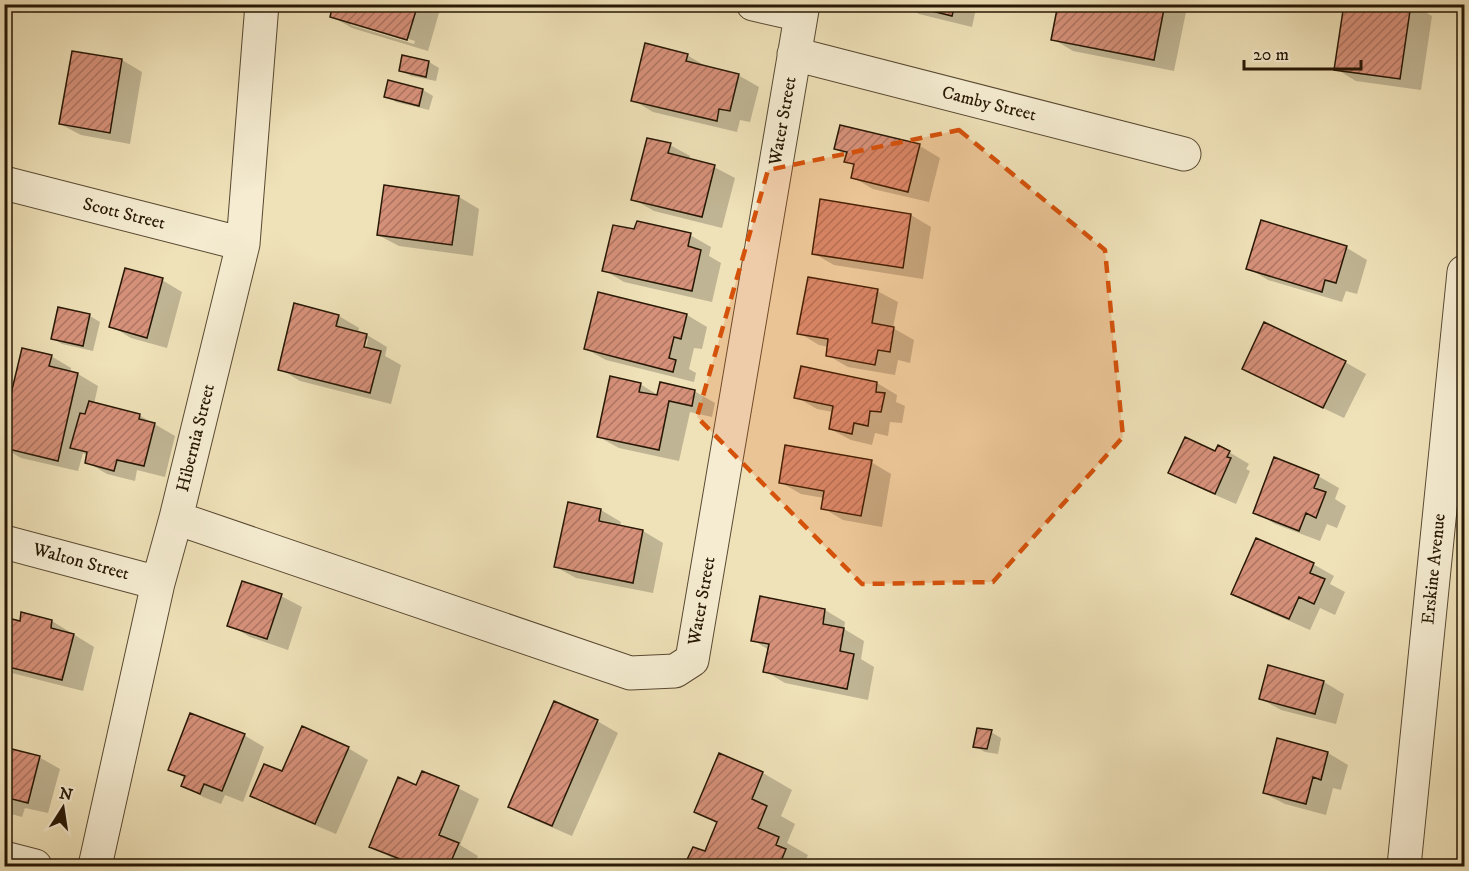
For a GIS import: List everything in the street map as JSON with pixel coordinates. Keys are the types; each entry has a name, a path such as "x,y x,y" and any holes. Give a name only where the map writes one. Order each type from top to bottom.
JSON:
{"street":[{"name":"Hibernia Street","path":"95,867 158,583 243,244 262,4"},
{"path":"753,4 802,10"},
{"name":"Water Street","path":"176,518 630,673 675,671 692,660 802,10"},
{"name":"Camby Street","path":"794,54 1184,154"},
{"name":"Scott Street","path":"4,183 243,244"},
{"name":"Erskine Avenue","path":"1404,867 1464,272"},
{"name":"Walton Street","path":"4,542 158,583"},
{"path":"4,858 35,867"}],"highlighted area":[{"path":"959,130 1105,250 1123,437 993,582 862,584 697,417 768,170"}],"building":[{"path":"333,4 418,4 407,40 330,17"},
{"path":"904,4 955,4 952,16"},
{"path":"1058,4 1165,4 1154,60 1051,40"},
{"path":"1344,4 1411,4 1400,79 1334,70"},
{"path":"645,43 688,54 686,61 739,74 730,111 719,109 717,121 631,101"},
{"path":"72,51 122,59 110,133 59,124"},
{"path":"402,55 429,61 426,77 399,71"},
{"path":"388,80 423,89 419,106 384,97"},
{"path":"840,125 920,144 908,192 851,178 854,164 844,162 847,152 834,149"},
{"path":"647,138 671,143 668,153 715,165 702,217 631,200"},
{"path":"384,185 459,196 452,245 377,235"},
{"path":"820,199 911,214 903,268 812,254"},
{"path":"1261,220 1347,246 1336,283 1325,280 1322,292 1246,269"},
{"path":"637,221 691,233 688,246 701,250 692,291 602,271 613,225 634,229"},
{"path":"125,268 163,278 147,338 109,327"},
{"path":"808,277 878,289 872,323 894,327 890,352 878,350 875,365 826,356 828,339 797,334"},
{"path":"598,292 687,314 681,339 674,337 669,358 676,360 673,372 584,349"},
{"path":"294,303 339,315 336,326 367,334 364,347 381,351 370,393 278,370"},
{"path":"58,307 90,314 83,346 51,339"},
{"path":"1264,322 1346,361 1323,408 1242,369"},
{"path":"22,348 52,355 49,366 78,373 58,461 4,448 4,423"},
{"path":"801,366 877,382 876,392 885,393 881,412 870,411 868,426 854,423 852,434 829,429 833,406 794,398"},
{"path":"610,376 641,383 639,392 657,395 660,382 695,390 692,406 669,401 659,450 597,437"},
{"path":"89,401 140,414 139,419 155,423 144,466 117,460 114,471 85,463 87,452 70,448 80,413 85,414"},
{"path":"1185,437 1215,451 1218,445 1230,451 1227,457 1231,458 1215,494 1168,473"},
{"path":"785,445 872,460 861,516 821,509 824,491 779,483"},
{"path":"1274,457 1319,475 1314,488 1326,492 1316,518 1306,513 1299,531 1253,513"},
{"path":"568,502 601,509 599,521 643,530 633,583 554,567"},
{"path":"1256,538 1314,563 1310,573 1325,579 1314,604 1299,597 1289,619 1231,594"},
{"path":"242,581 282,594 267,639 227,626"},
{"path":"760,596 825,609 823,624 844,628 840,651 854,654 847,689 763,672 769,644 751,641"},
{"path":"21,612 52,620 51,628 74,634 62,680 4,666 4,617 20,621"},
{"path":"1268,665 1324,681 1315,714 1259,699"},
{"path":"554,701 598,720 552,826 508,807"},
{"path":"190,713 245,734 222,791 204,784 200,794 181,786 185,776 168,770"},
{"path":"302,726 349,747 315,824 250,796 264,764 282,771"},
{"path":"977,728 992,730 987,749 973,747"},
{"path":"1277,738 1328,752 1321,780 1313,777 1306,804 1263,793"},
{"path":"4,747 40,756 28,803 4,797"},
{"path":"719,753 763,772 752,799 767,806 758,828 779,837 776,845 786,849 779,866 684,866 693,847 705,851 717,822 694,812"},
{"path":"422,771 459,786 439,835 459,843 449,866 418,866 369,847 398,777 416,785"}]}
